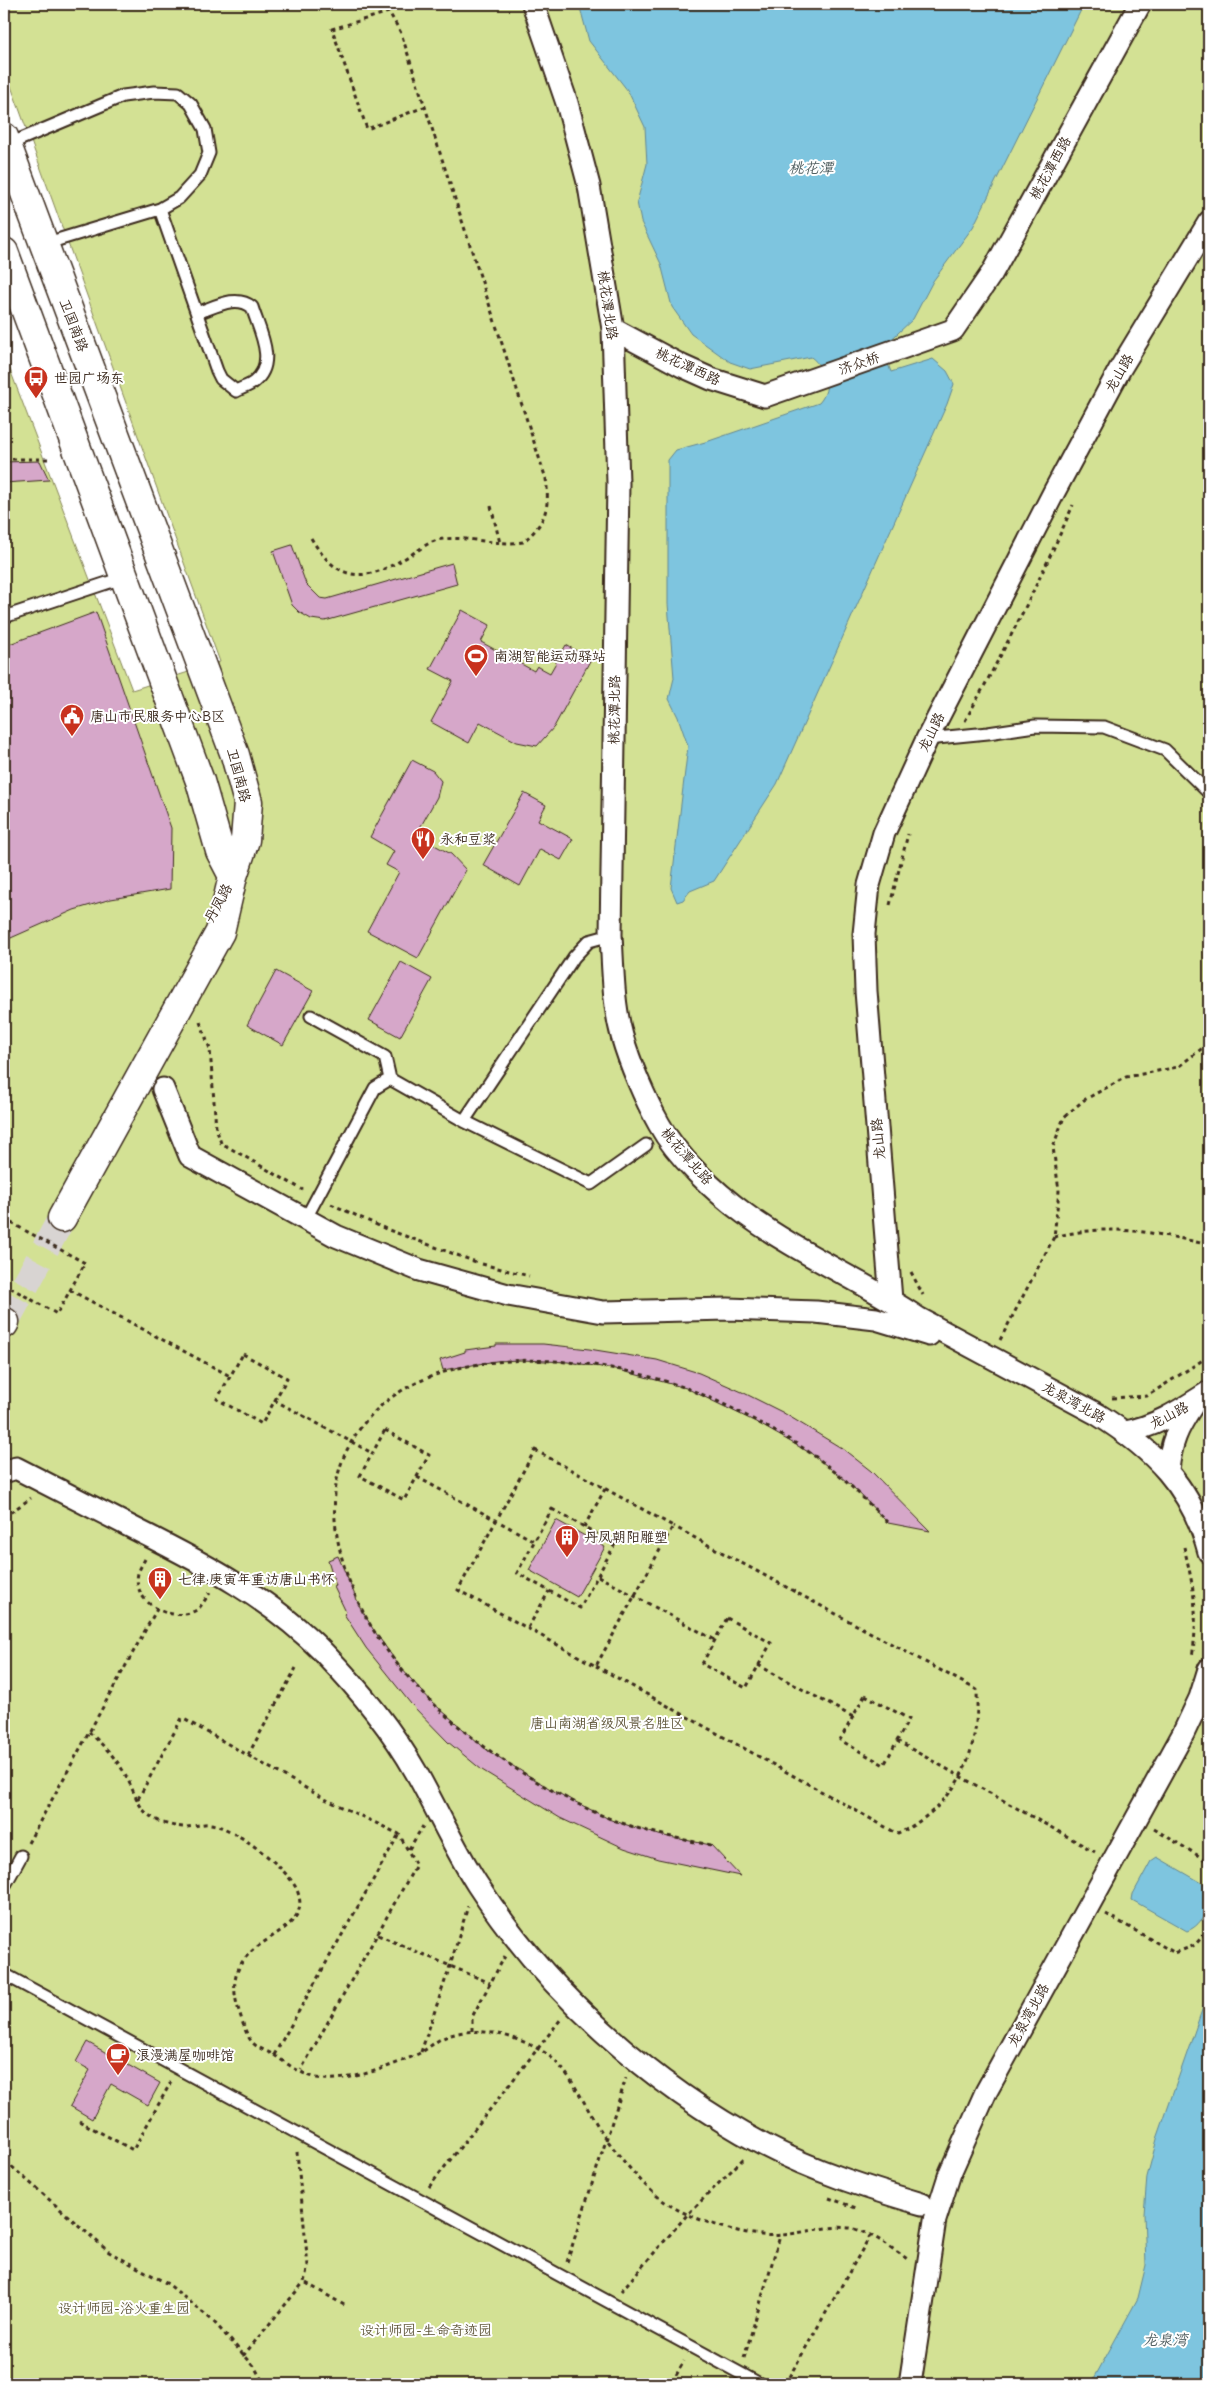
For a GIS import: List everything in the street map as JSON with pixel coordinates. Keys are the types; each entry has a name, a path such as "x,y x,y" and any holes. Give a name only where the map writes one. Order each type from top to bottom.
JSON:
{"main road":[{"name":"卫国南路","path":"5,141 14,197 44,244 235,755 248,802 246,840 233,876"},
{"path":"4,252 200,781 220,851 233,876"},
{"name":"丹凤路","path":"55,1215 233,876"}],"street":[{"name":"桃花潭北路","path":"533,4 567,103 589,186 613,329 618,483 611,935 613,982 622,1036 642,1086 664,1132 711,1186 745,1214 801,1250 891,1300"},
{"name":"桃花潭西路","path":"954,330 992,273 1140,4"},
{"name":"龙山路","path":"891,1300 866,991 864,934 869,885 884,833 927,739 1120,369 1209,222"},
{"name":"桃花潭西路","path":"613,329 711,379 765,396"},
{"name":"济众桥","path":"765,396 954,330"},
{"path":"163,1089 190,1156 305,1220 378,1254 418,1270 461,1283 555,1305 603,1312 728,1309 816,1312 876,1319 929,1335"},
{"name":"龙泉湾北路","path":"891,1300 918,1318 1097,1414 1150,1451 1168,1470 1192,1510 1209,1552"},
{"name":"龙山路","path":"1125,1432 1143,1429 1167,1419 1202,1396"},
{"path":"1168,1470 1171,1447 1176,1430 1202,1396"},
{"path":"4,1472 16,1468 156,1539 219,1572 290,1620 325,1654 367,1702 391,1735 415,1769 476,1882 514,1936 572,2002 637,2059 675,2089 724,2122 766,2146 850,2183 922,2204"},
{"name":"龙泉湾北路","path":"910,2384 935,2220 950,2173 986,2092 1104,1857 1183,1734 1200,1698 1200,1665"}],"lane":[{"path":"5,141 123,96 154,92 178,93 191,104 205,129 209,153 200,175 179,198 160,209 44,244"},
{"path":"160,209 217,371 221,379 236,391 254,382 265,365 268,355 252,308 246,303 235,300 197,314"},
{"path":"4,616 125,577"},
{"path":"927,739 1034,726 1104,727 1165,750 1209,793"},
{"path":"464,1121 574,957 589,940 611,935"},
{"path":"311,1016 385,1057 390,1079 464,1121 591,1184 646,1145"},
{"path":"305,1220 375,1088 390,1079"},
{"path":"4,1886 20,1856"},
{"path":"4,1974 760,2384"}],"path":[{"path":"311,538 331,566 344,573 354,575 383,570 430,543 443,539 500,543 523,542 540,525 546,512 549,498 546,479 401,33 389,12 387,4"},
{"path":"389,12 332,29 367,129 424,107"},
{"path":"4,459 50,459"},
{"path":"964,722 1005,648 1055,547 1074,503"},
{"path":"491,506 500,543"},
{"path":"888,912 912,825"},
{"path":"200,1022 210,1049 216,1128 221,1143 310,1194"},
{"path":"996,1347 1054,1237 1059,1191 1053,1147 1064,1117 1084,1100 1126,1077 1178,1067 1209,1043"},
{"path":"325,1202 434,1248 477,1263 533,1276"},
{"path":"4,1219 85,1263 57,1314 4,1284"},
{"path":"1054,1237 1081,1231 1118,1228 1166,1234 1209,1245"},
{"path":"909,1264 911,1272 927,1303"},
{"path":"70,1290 230,1376"},
{"path":"243,1354 287,1378 262,1424 217,1399 230,1376 243,1354"},
{"path":"1110,1398 1147,1396 1209,1356"},
{"path":"711,1845 659,1835 629,1826 587,1809 487,1750 432,1702 400,1666 373,1629 360,1607 342,1561 336,1532 334,1497 338,1474 351,1442 364,1423 391,1398 420,1382 448,1371 496,1361 568,1362 606,1368 686,1388 790,1440 827,1465 845,1480 888,1523"},
{"path":"274,1400 372,1453"},
{"path":"385,1430 429,1455 416,1477 404,1500 360,1476 385,1430"},
{"path":"535,1450 672,1526 978,1690 976,1731 971,1755 961,1777 949,1796 932,1813 898,1834 458,1590 496,1520 535,1450"},
{"path":"416,1477 534,1541"},
{"path":"584,1527 605,1489"},
{"path":"552,1509 615,1544 580,1608 517,1573 534,1541 552,1509"},
{"path":"596,1666 672,1526"},
{"path":"1182,1543 1196,1602 1196,1627 1200,1665"},
{"path":"145,1559 138,1574 138,1583 150,1605 157,1609 174,1615 186,1614 198,1608 210,1594"},
{"path":"598,1576 715,1640"},
{"path":"528,1628 549,1591"},
{"path":"20,1856 157,1609"},
{"path":"727,1618 771,1643 758,1665 746,1688 702,1664 727,1618"},
{"path":"758,1665 853,1717"},
{"path":"248,1755 296,1668"},
{"path":"865,1695 909,1719 897,1741 884,1765 840,1740 865,1695"},
{"path":"138,1800 182,1718 325,1799 399,1834 409,1849 416,1865 300,2070"},
{"path":"89,1732 107,1749 124,1772 146,1814 161,1822 185,1827 207,1823 220,1827 263,1852 282,1869 296,1888 300,1903 299,1912 292,1923 247,1953 239,1965 234,1980 235,1998 243,2024 253,2043 285,2064 315,2077 333,2079 366,2074 421,2053 439,2040 472,2031 498,2034 537,2049 554,2060 606,2139 628,2165 663,2200 688,2215 758,2234 780,2236 817,2229 851,2228 870,2236 912,2262 914,2253"},
{"path":"897,1741 1104,1857"},
{"path":"409,1849 424,1824"},
{"path":"1149,1827 1209,1862"},
{"path":"274,2055 399,1834"},
{"path":"1100,1844 1104,1857"},
{"path":"1090,1861 1104,1857"},
{"path":"421,2053 468,1904"},
{"path":"1103,1912 1175,1953 1195,1945 1209,1929"},
{"path":"378,1935 490,1983"},
{"path":"472,2031 472,2017 505,1956"},
{"path":"420,2199 561,2019"},
{"path":"79,2121 133,2150 179,2068"},
{"path":"565,2270 626,2078"},
{"path":"242,2357 304,2282 308,2266 297,2152"},
{"path":"611,2303 688,2215 743,2158"},
{"path":"4,2165 11,2166 109,2252 168,2284 212,2320 254,2366 264,2384"},
{"path":"739,2373 780,2236"},
{"path":"785,2384 870,2236"},
{"path":"306,2283 346,2306"},
{"path":"664,2384 673,2380 687,2355"}],"green space":[{"name":"唐山南湖省级风景名胜区","path":"4,4 1209,4 1209,2384 4,2384 4,354 132,690 220,662 4,67"}],"water":[{"name":"桃花潭","path":"579,4 1084,4 973,227 933,281 913,319 882,348 891,372 933,359 947,371 954,384 947,404 777,784 714,881 690,891 683,900 677,902 671,888 688,746 678,717 669,699 674,678 668,604 668,460 676,450 709,441 819,403 826,391 827,385 821,367 811,357 750,369 730,362 691,334 672,307 661,264 641,222 637,202 647,164 645,127 628,91 589,41"},
{"path":"1157,1857 1209,1887 1207,1907 1202,1919 1187,1931 1132,1900 1133,1894 1151,1861"},
{"name":"龙泉湾","path":"1209,1990 1209,2384 1091,2384 1138,2298 1146,2265 1144,2214 1147,2177 1157,2139"}],"building":[{"path":"40,461 49,480 4,483 4,462"},
{"path":"292,545 306,584 320,598 327,599 452,563 457,584 325,621 311,619 292,605 273,551"},
{"name":"南湖智能运动驿站","path":"462,610 490,625 481,642 534,671 537,666 550,673 566,645 591,659 554,727 537,746 517,742 480,722 469,743 431,722 453,681 430,669"},
{"name":"唐山市民服务中心B区","path":"96,612 171,828 170,889 111,899 74,910 4,941 4,646"},
{"name":"永和豆浆","path":"412,760 433,771 441,781 437,797 416,835 451,854 466,870 418,958 367,931 399,872 386,865 394,851 370,837"},
{"path":"524,793 546,805 538,820 573,839 561,860 540,849 520,886 483,865"},
{"path":"401,962 432,979 400,1037 369,1020"},
{"path":"276,971 313,991 283,1045 247,1025"},
{"path":"496,1344 543,1344 589,1349 657,1360 699,1373 782,1412 843,1449 871,1471 930,1531 888,1523 851,1485 812,1454 754,1421 686,1388 615,1369 568,1362 496,1361 443,1370 440,1360 465,1352 465,1350 496,1346"},
{"name":"丹凤朝阳雕塑","path":"556,1520 605,1547 577,1597 529,1570"},
{"path":"338,1556 360,1607 400,1667 432,1702 487,1750 552,1790 611,1820 659,1835 711,1845 740,1876 658,1859 624,1848 560,1818 482,1770 448,1742 411,1704 366,1648 344,1614 346,1612 334,1587 336,1586 328,1560"},
{"name":"浪漫满屋咖啡馆","path":"87,2042 160,2083 148,2105 111,2084 92,2119 70,2106 90,2070 76,2062"}],"tunnel":[{"path":"5,1322 62,1218"}],"place":[{"name":"世园广场东","path":"36,399"},
{"name":"南湖智能运动驿站","path":"476,677"},
{"name":"唐山市民服务中心B区","path":"72,737"},
{"name":"永和豆浆","path":"423,860"},
{"name":"丹凤朝阳雕塑","path":"567,1558"},
{"name":"七律·庚寅年重访唐山书怀","path":"160,1600"},
{"name":"浪漫满屋咖啡馆","path":"118,2076"}],"park label":[{"name":"设计师园-浴火重生园","path":"124,2308"},
{"name":"设计师园-生命奇迹园","path":"426,2330"}]}
